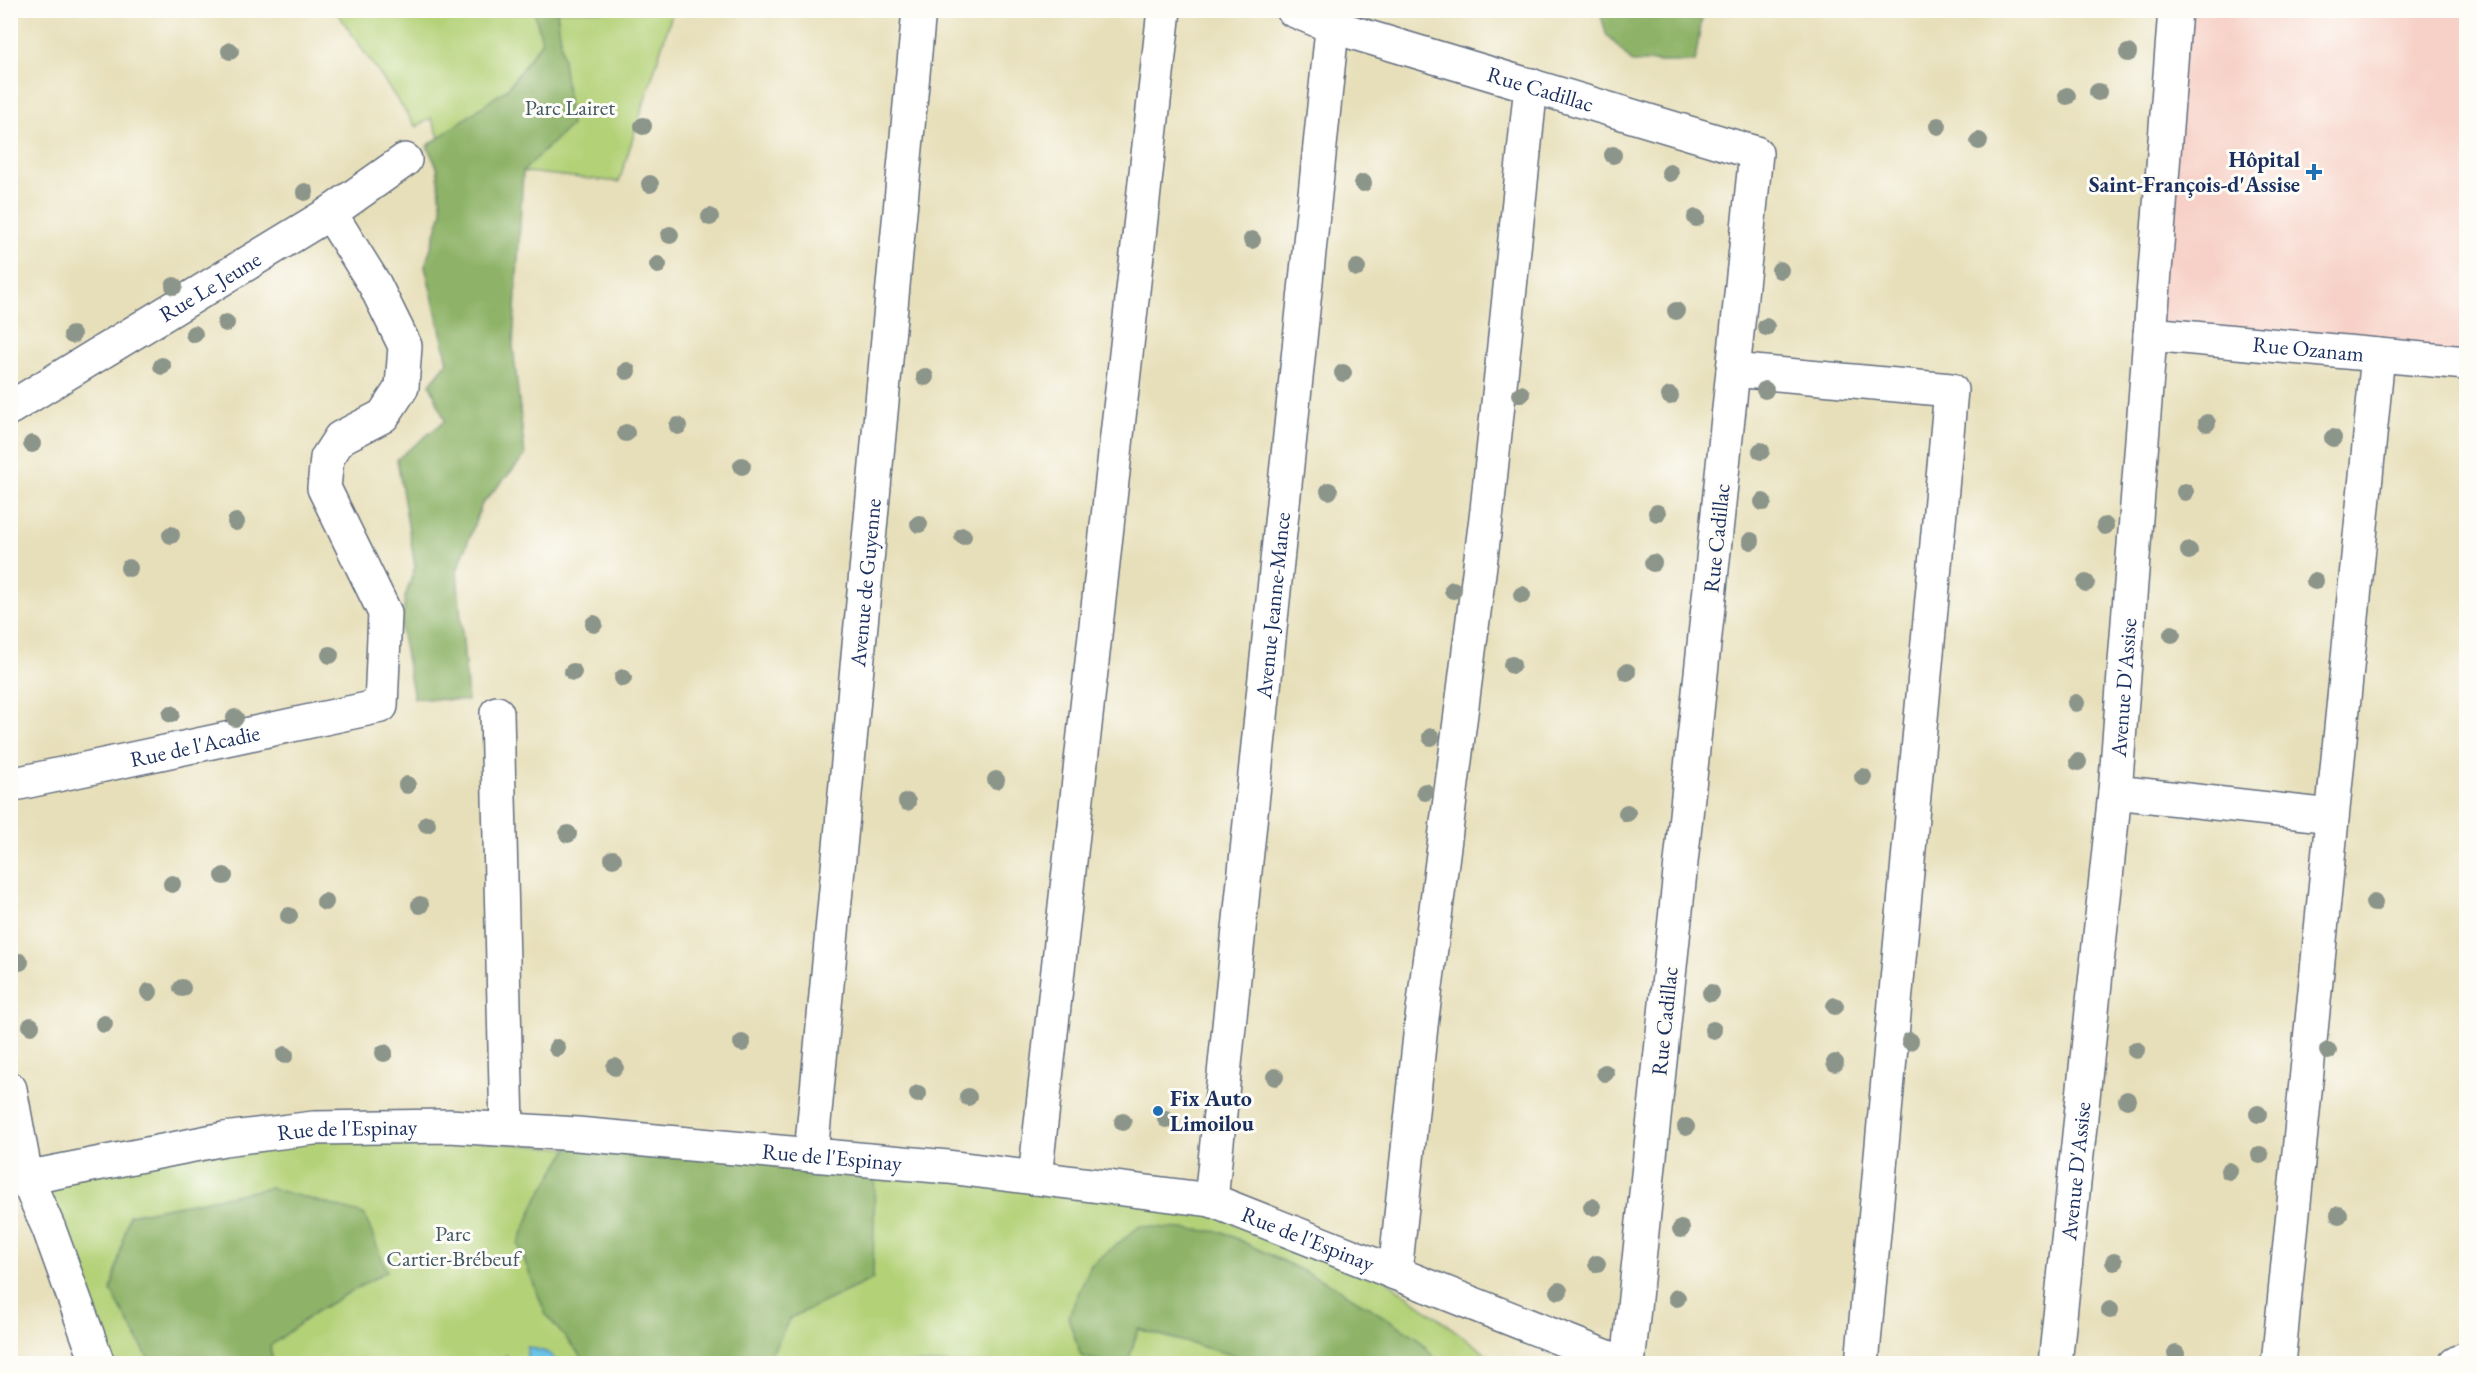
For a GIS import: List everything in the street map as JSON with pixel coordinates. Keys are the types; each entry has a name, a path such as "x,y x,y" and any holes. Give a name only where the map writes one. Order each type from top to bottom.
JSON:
{"street":[{"name":"Avenue de Guyenne","path":"811,1154 919,10"},
{"path":"1035,1178 1164,10"},
{"path":"1293,10 1333,18"},
{"name":"Avenue D'Assise","path":"2055,1364 2115,792 2175,10"},
{"name":"Rue Cadillac","path":"1333,18 1531,85 1756,153 1626,1364"},
{"name":"Avenue Jeanne-Mance","path":"1211,1200 1333,18"},
{"path":"1395,1273 1421,1026 1486,510 1531,85"},
{"name":"Rue Le Jeune","path":"10,408 330,213 405,160"},
{"name":"Rue de l'Acadie","path":"10,785 381,706 385,613 324,488 327,458 340,438 382,416 402,387 405,346 375,285 330,213"},
{"name":"Rue Ozanam","path":"2150,334 2466,363"},
{"path":"2278,1364 2378,355"},
{"path":"1734,370 1952,390 1862,1364"},
{"path":"497,713 507,1129"},
{"path":"2115,792 2332,816"},
{"path":"10,1089 18,1179 49,1229 98,1364"},
{"name":"Rue de l'Espinay","path":"18,1179 224,1139 314,1128 449,1126 811,1154 1035,1178 1211,1200 1626,1364"},
{"path":"2455,1364 2466,1358"}],"shaded area":[{"name":"Hôpital Saint-François-d'Assise","path":"2175,11 2466,11 2466,363 2150,334"}],"green space":[{"name":"Parc Lairet","path":"336,11 673,11 619,182 451,164 431,118 416,127"},
{"path":"534,11 557,11 571,125 523,171 513,346 525,456 482,504 457,571 468,701 414,698 401,630 405,597 415,567 397,459 445,421 430,384 448,362 425,266 442,212 437,167 427,146 508,88 542,41"},
{"path":"1600,11 1703,11 1695,62 1632,62 1606,34"},
{"name":"Parc Cartier-Brébeuf","path":"314,1128 1211,1200 1356,1258 1499,1363 558,1364 549,1353 528,1347 526,1364 516,1363 506,1355 492,1364 98,1363 26,1177"},
{"path":"577,1134 875,1160 873,1279 790,1318 767,1363 587,1363 546,1315 518,1244 537,1199"},
{"path":"270,1188 364,1214 387,1271 317,1311 270,1346 273,1363 151,1363 111,1291 129,1215"},
{"path":"1140,1226 1223,1232 1334,1286 1417,1337 1438,1363 1261,1363 1138,1329 1128,1363 1104,1363 1081,1356 1068,1317 1091,1265"}],"water":[{"path":"528,1347 549,1353 558,1363 526,1363"}],"place":[{"name":"Hôpital Saint-François-d'Assise","path":"2314,172"},
{"name":"Fix Auto Limoilou","path":"1158,1111"}]}
